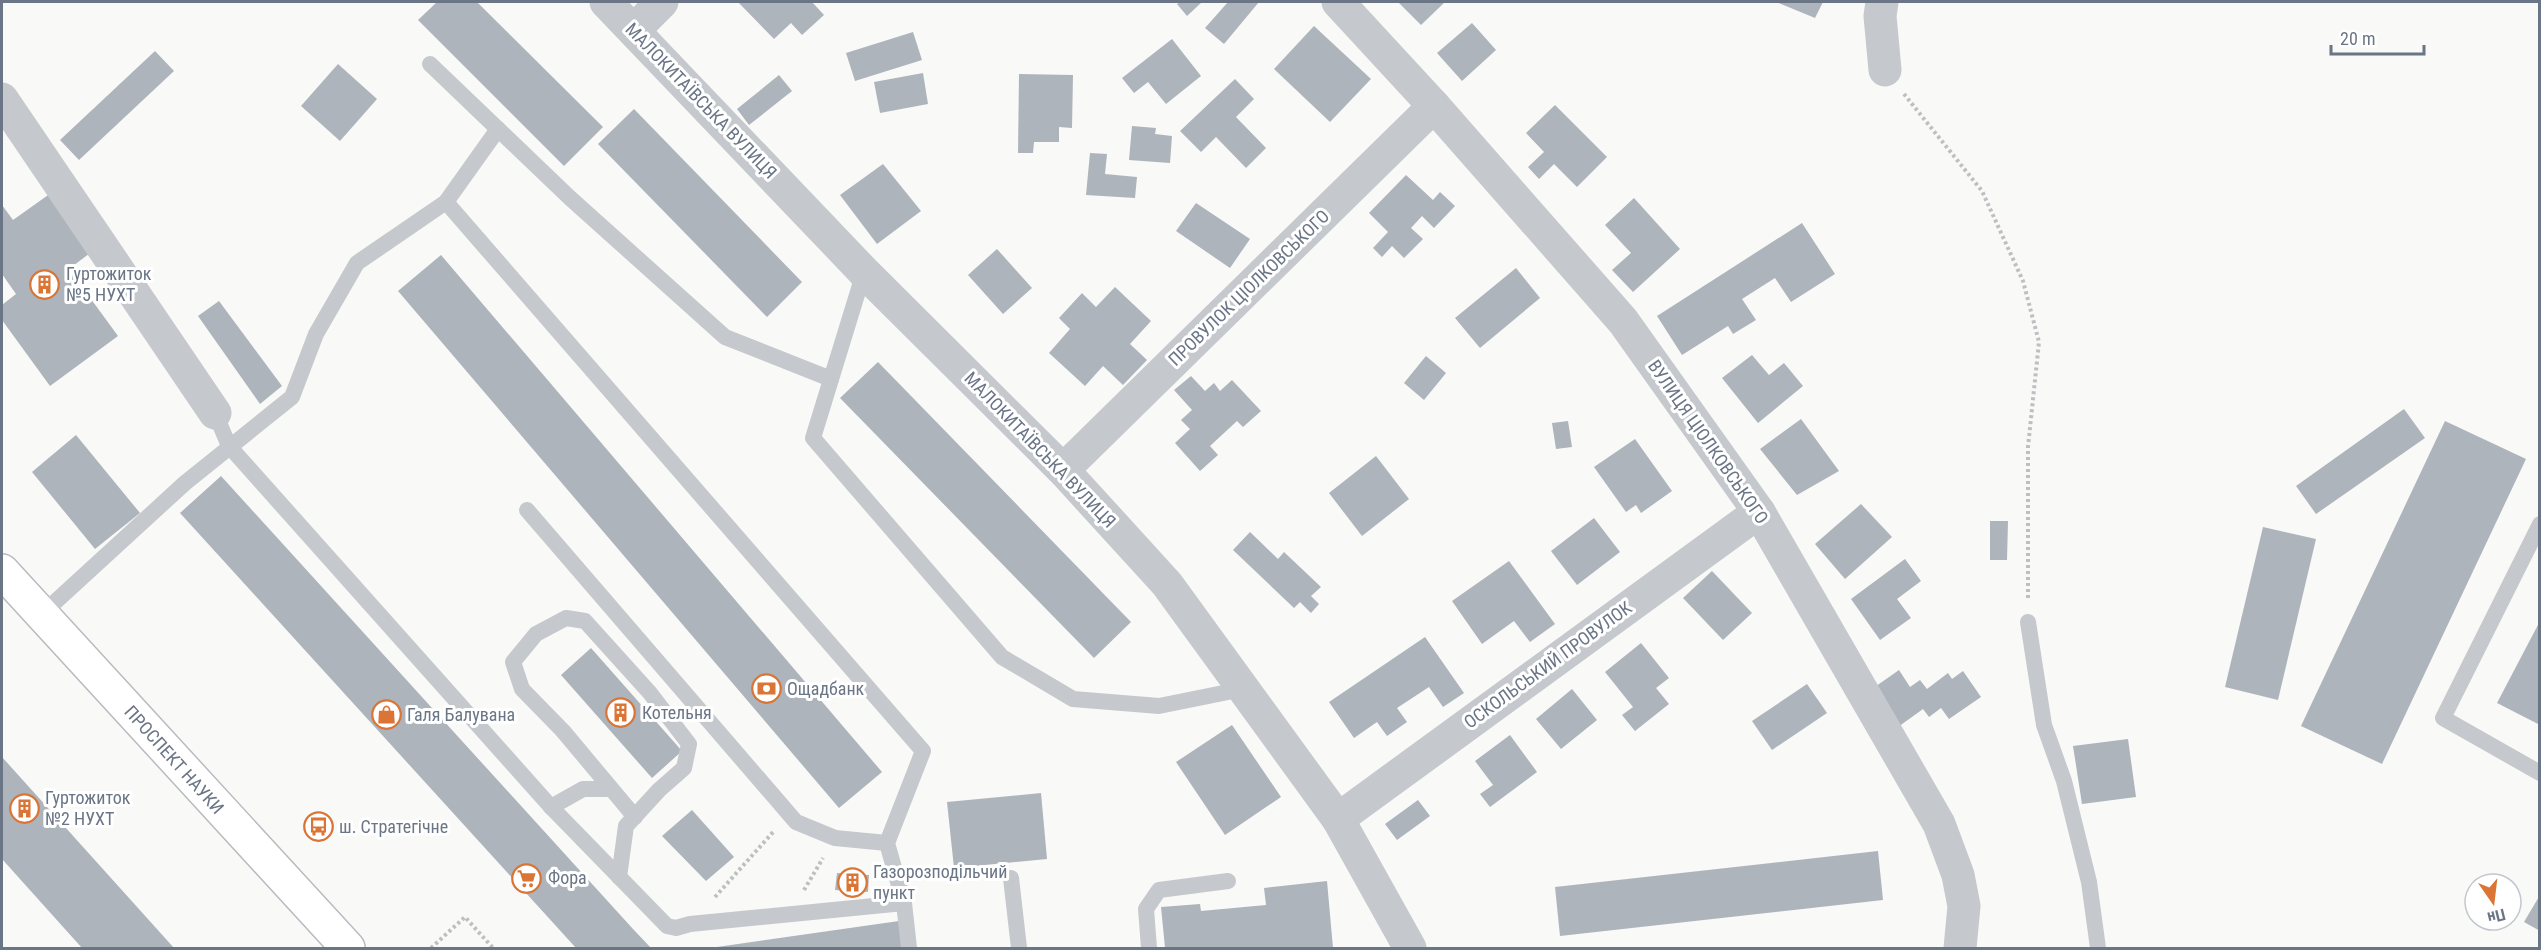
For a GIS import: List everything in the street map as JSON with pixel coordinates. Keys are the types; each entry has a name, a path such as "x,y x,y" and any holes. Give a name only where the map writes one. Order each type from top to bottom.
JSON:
{"main road":[{"name":"ПРОСПЕКТ НАУКИ","path":"2,571 348,948"}],"street":[{"name":"МАЛОКИТАЇВСЬКА ВУЛИЦЯ","path":"606,2 864,272 1063,470 1167,584 1338,819 1410,948"},
{"path":"634,30 662,2"},
{"name":"ВУЛИЦЯ ЦІОЛКОВСЬКОГО","path":"1338,2 1434,106 1623,321 1759,512 1939,824 1958,875 1964,906 1960,948"},
{"path":"1882,2 1880,16 1885,70"},
{"path":"2,99 215,414"},
{"name":"ПРОВУЛОК ЦІОЛКОВСЬКОГО","path":"1063,470 1434,106"},
{"name":"ОСКОЛЬСЬКИЙ ПРОВУЛОК","path":"1338,819 1759,512"}],"lane":[{"path":"430,64 725,337 831,379"},
{"path":"42,614 151,513 229,446 292,397 316,333 357,263 446,202 498,129"},
{"path":"446,202 923,751 888,843 904,903 909,948"},
{"path":"864,272 813,438 1002,657 1073,699 1159,706 1243,689"},
{"path":"215,414 229,446 551,807 667,926 676,928 690,924 904,903"},
{"path":"526,510 796,822 835,838 888,843"},
{"path":"2540,524 2443,718 2540,773"},
{"path":"620,877 626,826 635,817 659,790 684,768 689,744 650,693 585,621 566,618 536,634 513,662 522,689 563,731 609,789 635,817"},
{"path":"2028,622 2044,725 2064,781 2086,871 2098,948"},
{"path":"551,807 583,789 609,789"},
{"path":"1011,878 1019,948"},
{"path":"1149,948 1146,909 1159,890 1228,881"}],"path":[{"path":"1885,70 1982,191 2024,281 2039,342 2028,447 2028,622"},
{"path":"690,924 789,814"},
{"path":"789,914 835,838"},
{"path":"431,948 465,918 492,948"}],"building":[{"path":"437,2 477,2 603,127 564,166 418,20"},
{"path":"738,2 812,2 824,15 802,35 791,23 774,39"},
{"path":"1202,2 1187,16 1177,4"},
{"path":"1228,2 1259,2 1224,44 1205,28"},
{"path":"1398,2 1445,2 1421,25"},
{"path":"1776,2 1823,2 1815,18"},
{"path":"1472,23 1496,50 1462,81 1437,53"},
{"path":"1314,26 1371,79 1330,122 1274,69"},
{"path":"913,32 922,60 855,81 846,53"},
{"path":"1172,39 1201,76 1166,104 1148,82 1134,93 1122,78"},
{"path":"155,51 174,71 79,160 60,140"},
{"path":"338,64 377,99 340,141 301,106"},
{"path":"923,73 928,104 880,113 874,82"},
{"path":"1019,74 1073,75 1072,128 1059,127 1059,142 1034,142 1033,153 1018,153"},
{"path":"779,75 792,91 749,125 737,109"},
{"path":"1235,79 1254,99 1236,117 1266,148 1246,168 1216,137 1201,152 1180,131"},
{"path":"1555,105 1607,157 1577,187 1554,164 1539,179 1528,167 1544,152 1526,133"},
{"path":"634,109 802,282 767,317 598,144"},
{"path":"1132,126 1156,128 1155,134 1172,136 1170,163 1129,160"},
{"path":"1090,153 1107,154 1105,174 1137,177 1135,198 1086,195"},
{"path":"883,164 921,211 877,244 840,195"},
{"path":"1406,175 1433,200 1440,192 1455,206 1434,228 1422,216 1411,228 1423,239 1404,258 1392,246 1382,257 1373,248 1388,232 1369,213"},
{"name":"Гуртожиток №5 НУХТ","path":"51,193 94,250 69,269 118,336 50,386 2,320 2,305 16,294 2,274 2,205 13,220"},
{"path":"1634,198 1680,249 1633,292 1612,270 1631,253 1605,225"},
{"path":"1196,203 1250,239 1230,268 1176,231"},
{"path":"1802,223 1835,274 1791,302 1775,278 1742,299 1756,320 1733,334 1728,326 1682,355 1657,316"},
{"path":"997,249 1032,288 1003,314 968,275"},
{"path":"441,255 882,772 839,808 398,291"},
{"path":"1516,268 1540,298 1480,348 1455,318"},
{"path":"1115,287 1151,321 1130,344 1147,360 1123,385 1103,366 1085,386 1049,353 1070,329 1059,318 1082,293 1096,307"},
{"path":"219,301 282,386 260,404 198,316"},
{"path":"1752,355 1769,375 1784,363 1803,386 1758,423 1722,378"},
{"path":"1426,356 1446,373 1424,400 1404,383"},
{"path":"878,362 1131,622 1094,658 840,398"},
{"path":"1191,376 1205,391 1214,383 1220,391 1232,380 1261,411 1243,427 1237,421 1210,446 1218,455 1200,471 1175,443 1190,429 1181,420 1192,410 1174,390"},
{"path":"2404,409 2425,438 2316,514 2296,486"},
{"path":"1801,419 1839,471 1797,495 1760,449"},
{"path":"1568,421 1572,447 1556,449 1552,423"},
{"path":"2445,421 2526,459 2382,764 2301,726"},
{"path":"76,435 140,513 95,549 32,472"},
{"path":"1635,439 1672,491 1641,513 1636,505 1626,512 1594,467"},
{"path":"1376,456 1409,499 1362,536 1329,493"},
{"path":"221,476 651,948 576,948 180,513"},
{"path":"1861,504 1892,537 1845,579 1815,544"},
{"path":"1594,518 1620,552 1577,585 1551,551"},
{"path":"1990,521 2008,521 2007,560 1990,560"},
{"path":"2263,527 2316,539 2278,700 2225,687"},
{"path":"1250,532 1278,559 1284,552 1321,587 1311,596 1319,604 1311,613 1300,602 1294,608 1233,550"},
{"path":"1905,559 1921,581 1897,599 1911,618 1880,640 1851,599"},
{"path":"1509,561 1555,624 1530,642 1514,621 1482,644 1452,601"},
{"path":"1712,571 1752,613 1723,640 1683,598"},
{"path":"2540,621 2540,725 2497,703"},
{"path":"1425,637 1464,693 1443,707 1429,687 1397,708 1407,722 1387,736 1377,722 1354,738 1329,702"},
{"path":"1641,643 1669,678 1656,688 1669,704 1635,731 1622,715 1633,707 1605,672"},
{"name":"Котельня","path":"591,648 682,751 652,778 561,675"},
{"path":"1899,670 1910,687 1920,680 1927,689 1948,673 1952,679 1963,671 1981,697 1949,719 1941,708 1929,717 1923,709 1898,727 1872,689"},
{"path":"1807,684 1827,713 1772,750 1752,721"},
{"path":"1572,689 1597,720 1561,749 1536,719"},
{"path":"1232,725 1281,797 1225,835 1176,762"},
{"path":"1510,735 1537,772 1490,807 1480,794 1493,785 1475,761"},
{"path":"2128,739 2136,797 2082,804 2073,746"},
{"name":"Гуртожиток №2 НУХТ","path":"2,757 174,948 82,948 2,859"},
{"path":"1041,793 1047,859 954,868 947,802"},
{"path":"1418,800 1430,816 1397,840 1385,824"},
{"path":"692,810 734,857 706,881 662,836"},
{"path":"1878,851 1883,900 1560,936 1555,887"},
{"name":"Газорозподільчий пункт","path":"837,873 869,875 868,892 835,890"},
{"path":"1327,881 1333,948 1165,948 1161,907 1200,904 1201,911 1266,905 1264,888"},
{"path":"2540,895 2540,931 2524,922"},
{"path":"899,921 902,948 717,948 717,947"}],"place":[{"name":"Гуртожиток №5 НУХТ","path":"45,284"},
{"name":"Ощадбанк","path":"766,689"},
{"name":"Котельня","path":"621,713"},
{"name":"Галя Балувана","path":"386,715"},
{"name":"Гуртожиток №2 НУХТ","path":"24,808"},
{"name":"ш. Стратегічне","path":"318,827"},
{"name":"Фора","path":"527,878"},
{"name":"Газорозподільчий пункт","path":"852,882"}]}
